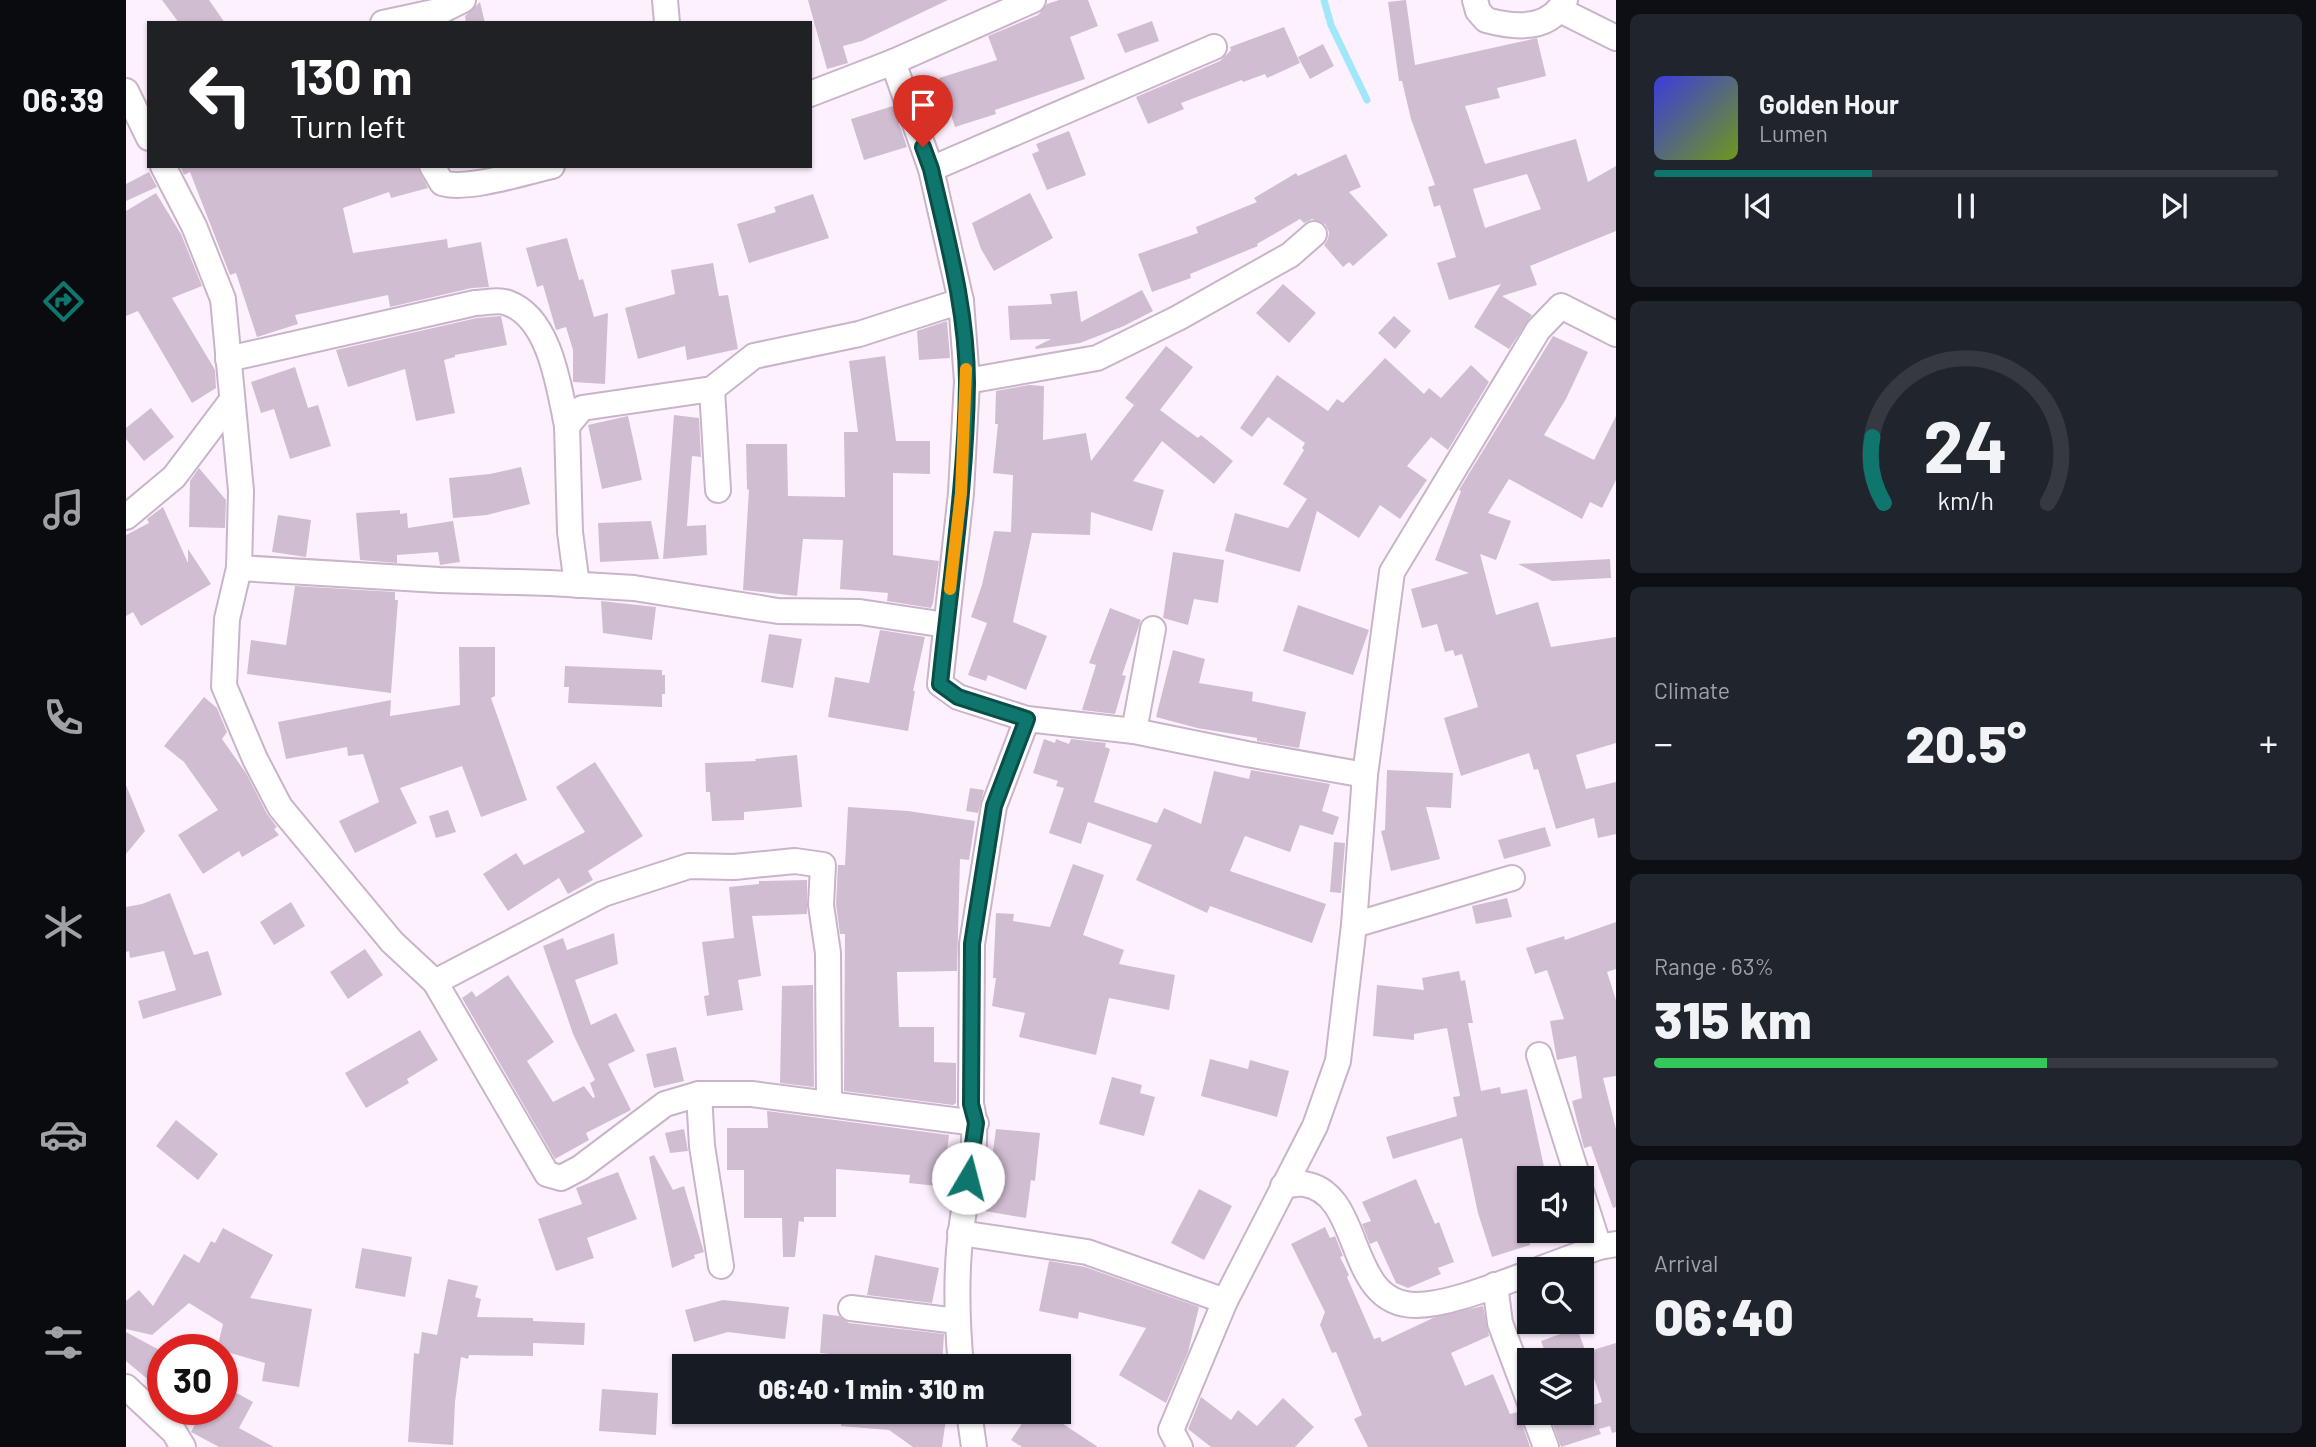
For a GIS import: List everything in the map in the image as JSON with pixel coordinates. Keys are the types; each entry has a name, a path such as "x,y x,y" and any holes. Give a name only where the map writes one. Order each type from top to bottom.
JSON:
{"street":[{"path":"392,21 443,10 463,0"},
{"path":"664,0 667,21"},
{"path":"812,93 892,62 1033,0"},
{"path":"1475,0 1478,11 1486,20 1525,26 1550,20 1563,5 1616,38"},
{"path":"931,169 1214,47"},
{"path":"892,62 931,169 961,302 967,381 961,493 940,684 958,697 1027,719 1134,731 1365,775"},
{"path":"126,91 147,134"},
{"path":"164,168 194,226 223,299 240,491 239,568 227,620 224,686 254,760 280,807 392,942 435,982 547,1174 561,1178 580,1168 666,1104 699,1094 752,1094 829,1102 976,1123"},
{"path":"433,168 442,183 450,186 543,168"},
{"path":"967,381 1097,358 1178,318 1290,255 1314,234"},
{"path":"228,359 475,303 505,301 526,312 556,367 567,426 570,532 577,585"},
{"path":"567,426 582,408 712,388 754,356 859,334 961,302"},
{"path":"1180,1447 1171,1430 1225,1301 1315,1126 1338,1060 1354,925 1365,775 1392,572 1538,330 1561,306 1616,334"},
{"path":"712,388 718,490"},
{"path":"126,517 174,477 232,400"},
{"path":"239,568 634,588 778,611 860,612 946,625"},
{"path":"1134,731 1153,629"},
{"path":"960,1354 957,1273 976,1123 971,1104 972,944 994,806 1027,719"},
{"path":"435,982 603,894 689,866 734,867 795,861 823,865 821,905 828,953 829,1102"},
{"path":"1354,925 1512,878"},
{"path":"1539,1055 1574,1166"},
{"path":"699,1094 702,1146 721,1266"},
{"path":"1283,1186 1304,1184 1324,1192 1338,1207 1374,1286 1390,1300 1416,1306 1448,1300 1517,1278"},
{"path":"1574,1257 1608,1245 1594,1218"},
{"path":"960,1233 1087,1252 1225,1301"},
{"path":"1495,1286 1500,1323 1517,1368"},
{"path":"851,1308 957,1321"},
{"path":"126,1387 174,1432 183,1447"},
{"path":"971,1424 974,1447"},
{"path":"1538,1425 1546,1447"}],"building":[{"path":"162,0 209,0 224,21 178,21"},
{"path":"808,0 948,0 862,41 843,46 848,63 827,69"},
{"path":"1059,0 1088,0 1098,26 1070,37 1085,79 955,127 939,78 997,60 988,36 1038,15 1047,4"},
{"path":"1406,0 1415,65 1537,38 1546,76 1497,88 1500,98 1465,106 1485,164 1576,139 1588,182 1616,166 1616,231 1530,266 1537,285 1502,296 1532,315 1509,349 1474,327 1501,284 1449,300 1437,263 1456,257 1440,205 1434,207 1428,187 1435,185 1411,119 1402,81 1399,81 1388,2","holes":["1527,174 1541,209 1485,228 1473,189"]},
{"path":"480,2 485,21 466,21 465,16"},
{"path":"1152,21 1159,41 1125,53 1117,34"},
{"path":"1284,27 1300,63 1267,78 1265,74 1243,82 1242,80 1181,103 1184,109 1148,124 1136,97 1220,61 1231,50 1230,47"},
{"path":"1323,44 1334,66 1310,79 1298,57"},
{"path":"893,106 907,147 864,160 851,119"},
{"path":"1069,131 1086,175 1047,190 1032,154 1039,151 1036,144"},
{"path":"1346,154 1361,187 1349,192 1388,235 1353,266 1349,262 1343,267 1324,245 1329,232 1325,224 1312,219 1304,223 1300,219 1257,244 1258,246 1190,274 1191,278 1152,292 1138,254 1198,233 1196,227 1257,202 1254,198 1296,173 1298,176"},
{"path":"181,168 418,168 428,188 391,198 389,192 343,208 353,253 447,239 448,248 481,242 489,287 472,288 390,307 388,295 295,315 298,324 257,337 236,273 230,275 190,172 184,175"},
{"path":"149,172 157,187 126,201 126,184"},
{"path":"156,193 181,234 202,286 172,298 215,370 216,388 192,403 138,311 126,316 126,211"},
{"path":"1030,193 1053,238 994,271 981,249 972,223"},
{"path":"813,194 829,238 749,263 737,224 776,212 774,207"},
{"path":"567,238 579,280 583,279 594,317 608,313 605,384 573,382 573,350 566,327 556,330 543,285 537,287 526,248"},
{"path":"713,263 719,296 728,295 738,349 687,360 685,346 638,359 625,308 675,294 671,270"},
{"path":"1283,284 1316,313 1289,343 1256,313"},
{"path":"1142,290 1153,311 1080,343 1036,349 1035,347 1051,339 1010,340 1008,306 1052,304 1050,294 1077,291 1081,322"},
{"path":"501,316 507,345 455,355 444,360 455,413 416,421 405,369 348,387 336,350 477,318"},
{"path":"1394,316 1411,331 1395,349 1378,333"},
{"path":"947,321 950,358 919,360 917,331"},
{"path":"1553,336 1588,352 1566,399 1544,435 1594,460 1616,416 1616,480 1602,508 1590,502 1582,519 1509,479 1488,513 1511,521 1496,560 1480,554 1496,615 1538,602 1551,647 1616,637 1616,743 1576,755 1586,789 1616,782 1616,834 1598,838 1594,818 1556,829 1538,769 1534,770 1529,753 1461,776 1444,718 1478,707 1462,654 1455,656 1453,650 1445,652 1437,624 1422,628 1411,589 1469,573 1435,560 1461,491 1459,490"},
{"path":"1166,346 1193,367 1160,410 1198,438 1201,435 1233,461 1214,484 1162,441 1133,481 1164,490 1152,531 1091,512 1090,535 1032,533 1013,622 1047,636 1026,690 988,675 986,681 968,675 987,623 971,617 982,585 994,531 1011,532 1013,475 993,473 998,424 995,424 996,391 1029,385 1044,386 1043,440 1086,433 1091,461 1134,405 1125,398"},
{"path":"885,356 896,441 930,441 930,474 893,473 893,555 939,561 931,608 887,601 888,593 840,589 843,540 803,539 797,596 743,590 749,489 747,490 746,444 787,444 788,496 845,497 844,432 858,432 849,361"},
{"path":"1385,358 1424,394 1429,388 1441,398 1471,365 1489,382 1448,450 1431,437 1407,466 1427,480 1400,519 1380,505 1359,538 1317,511 1300,572 1225,551 1235,513 1288,528 1307,499 1283,484 1304,450 1302,448 1305,443 1268,417 1252,437 1240,428 1277,375 1328,411 1337,399 1343,403"},
{"path":"295,367 308,408 318,405 331,446 290,459 274,409 261,413 251,382"},
{"path":"151,408 174,437 144,461 126,439 126,428"},
{"path":"674,415 699,418 701,457 692,456 687,526 706,525 707,555 663,559"},
{"path":"628,416 642,480 602,489 588,425"},
{"path":"521,467 530,504 487,515 453,518 449,478 490,474"},
{"path":"199,468 226,500 225,528 189,527 190,481"},
{"path":"163,507 188,563 188,549 211,584 141,626 133,612 126,616 126,535 149,523 147,519"},
{"path":"400,510 400,514 407,513 408,528 453,521 460,562 440,565 438,552 397,555 397,563 360,560 356,513"},
{"path":"278,515 311,520 306,557 272,552"},
{"path":"651,521 659,559 600,562 598,523"},
{"path":"1173,552 1224,560 1218,603 1194,599 1188,625 1163,618"},
{"path":"1610,559 1611,578 1552,581 1518,564"},
{"path":"295,586 395,592 395,600 398,600 391,693 247,674 251,640 286,645"},
{"path":"601,601 656,607 652,640 603,633"},
{"path":"1298,605 1369,630 1353,675 1283,651"},
{"path":"1110,608 1141,620 1122,675 1126,676 1115,714 1082,710 1096,665 1089,663"},
{"path":"880,630 925,637 913,691 908,731 828,717 835,677 869,683"},
{"path":"769,634 802,639 793,688 761,682"},
{"path":"459,647 495,647 495,696 491,698 527,800 481,817 462,766 400,788 417,823 355,853 339,821 379,802 363,754 348,756 347,747 286,759 278,722 391,700 390,716 460,705"},
{"path":"1173,650 1205,659 1199,683 1253,692 1252,701 1306,712 1299,748 1156,717"},
{"path":"565,666 662,670 662,675 665,675 665,694 662,694 662,707 568,703 569,687 564,687"},
{"path":"204,697 217,708 227,732 222,739 246,773 279,835 242,857 239,851 203,874 178,835 218,810 184,762 164,746"},
{"path":"1044,739 1055,743 1056,739 1069,744 1071,739 1106,743 1105,747 1110,749 1094,802 1157,823 1164,808 1201,824 1214,771 1249,779 1251,770 1330,784 1322,811 1339,817 1333,835 1300,825 1290,852 1245,836 1230,871 1326,904 1312,943 1210,906 1207,913 1136,880 1152,845 1088,822 1081,844 1049,833 1064,788 1056,786 1058,781 1033,773"},
{"path":"797,755 802,807 744,812 744,820 712,821 710,792 706,792 705,763 756,761 755,759"},
{"path":"595,762 643,836 588,871 593,880 568,894 559,878 508,911 483,874 516,853 524,865 585,832 556,787"},
{"path":"1387,770 1453,773 1451,808 1426,807 1440,859 1391,871 1381,831 1385,830"},
{"path":"126,785 145,831 126,854"},
{"path":"970,788 984,790 978,813 966,811"},
{"path":"848,807 908,811 975,821 969,860 960,859 957,971 897,972 899,1027 934,1027 934,1062 956,1063 956,1103 953,1105 844,1091 845,934 840,934 836,904 838,865 845,865"},
{"path":"448,810 456,832 436,838 429,816"},
{"path":"1545,827 1551,846 1504,859 1498,840"},
{"path":"1334,842 1345,843 1341,893 1330,892"},
{"path":"1073,864 1104,875 1083,935 1124,950 1119,964 1175,975 1169,1010 1109,998 1096,1055 1019,1037 1025,1013 992,1006 996,978 993,978 996,913 1014,914 1013,921 1050,927"},
{"path":"807,880 807,914 752,916 761,976 738,980 743,1010 707,1016 704,996 709,995 702,942 734,938 729,887 759,884 759,881"},
{"path":"170,893 194,955 208,951 222,995 143,1019 138,1001 176,990 164,951 130,958 129,951 126,952 126,907"},
{"path":"1507,898 1512,917 1476,924 1472,906"},
{"path":"291,902 305,926 274,945 260,922"},
{"path":"1616,922 1616,969 1607,972 1616,1000 1616,1076 1603,1078 1616,1129 1616,1207 1613,1208 1591,1146 1584,1148 1572,1101 1582,1098 1576,1056 1557,1060 1550,1021 1564,1019 1547,970 1535,974 1526,948 1564,936 1565,940"},
{"path":"614,933 618,964 575,980 591,1025 616,1013 635,1051 608,1064 631,1110 586,1133 589,1140 555,1159 462,998 472,991 476,997 508,975 554,1042 527,1061 553,1102 584,1086 593,1098 595,1097 590,1083 595,1080 573,1034 543,946 563,938 567,950"},
{"path":"365,949 383,975 348,999 330,972"},
{"path":"1459,971 1461,981 1465,980 1473,1023 1468,1023 1481,1091 1500,1087 1501,1094 1527,1089 1544,1166 1517,1166 1517,1243 1530,1245 1492,1257 1478,1213 1462,1138 1393,1159 1386,1137 1457,1116 1453,1097 1460,1096 1447,1028 1414,1034 1414,1040 1373,1036 1377,985 1424,990 1422,978"},
{"path":"813,985 814,1087 780,1083 782,986"},
{"path":"420,1030 438,1060 407,1079 409,1083 366,1108 345,1073"},
{"path":"676,1047 684,1081 654,1088 646,1054"},
{"path":"1210,1059 1248,1069 1250,1060 1289,1071 1277,1117 1201,1096"},
{"path":"1112,1077 1142,1085 1140,1093 1155,1097 1144,1136 1099,1124"},
{"path":"767,1111 949,1135 945,1168 939,1167 937,1186 909,1183 910,1175 836,1169 836,1217 804,1217 804,1222 799,1221 795,1257 783,1257 782,1218 744,1218 744,1170 727,1170 727,1128 768,1128"},
{"path":"176,1120 218,1154 198,1180 156,1146"},
{"path":"684,1129 688,1151 670,1153 665,1133"},
{"path":"996,1129 1040,1133 1035,1181 1031,1180 1026,1218 985,1211"},
{"path":"654,1155 673,1190 684,1186 704,1252 672,1268 649,1157"},
{"path":"618,1172 637,1219 587,1238 594,1258 556,1271 538,1219 582,1204 576,1188"},
{"path":"1416,1179 1435,1224 1439,1222 1454,1262 1438,1268 1441,1274 1408,1288 1396,1283 1377,1241 1370,1244 1362,1224 1371,1221 1362,1202"},
{"path":"1199,1189 1232,1206 1204,1260 1171,1243"},
{"path":"1325,1227 1330,1238 1335,1236 1343,1256 1340,1257 1349,1275 1347,1277 1374,1339 1380,1337 1382,1342 1433,1318 1483,1306 1489,1336 1451,1353 1465,1386 1493,1374 1510,1414 1517,1412 1517,1425 1522,1425 1530,1447 1368,1447 1354,1419 1362,1415 1336,1352 1332,1353 1320,1325 1325,1312 1291,1244"},
{"path":"223,1228 273,1255 250,1298 312,1309 299,1387 262,1381 265,1363 238,1355 238,1334 221,1334 223,1324 189,1303 153,1334 126,1329 126,1301 139,1290 153,1306 184,1254 199,1263 211,1241 215,1243"},
{"path":"362,1248 412,1257 405,1297 355,1288"},
{"path":"875,1255 939,1268 932,1303 867,1295"},
{"path":"1049,1261 1085,1267 1199,1307 1188,1352 1166,1403 1119,1375 1146,1328 1079,1312 1078,1319 1039,1311"},
{"path":"448,1279 478,1286 475,1297 481,1299 477,1317 533,1318 533,1321 585,1323 584,1345 533,1343 533,1356 461,1357 453,1445 408,1442 414,1353 419,1354 422,1332 437,1335"},
{"path":"723,1300 789,1307 785,1339 728,1332 694,1342 685,1310"},
{"path":"823,1314 839,1316 849,1323 944,1334 943,1354 820,1353"},
{"path":"126,1332 147,1343 147,1379 126,1361"},
{"path":"1560,1334 1579,1334 1584,1348 1544,1348 1541,1341"},
{"path":"1616,1343 1616,1432 1612,1433 1610,1426 1599,1429 1601,1434 1561,1447 1553,1425 1594,1425 1594,1405 1602,1402 1594,1378 1594,1350"},
{"path":"602,1389 658,1393 656,1435 599,1431"},
{"path":"238,1394 253,1402 239,1428 274,1447 219,1447 191,1432 195,1425 238,1425"},
{"path":"1201,1397 1231,1420 1238,1410 1257,1426 1283,1398 1314,1427 1295,1447 1211,1447 1188,1429"},
{"path":"945,1424 942,1447 913,1447 889,1430 841,1426"},
{"path":"1022,1424 1063,1424 1098,1447 1022,1447 1011,1440"}],"waterway":[{"path":"1324,0 1331,25 1367,100"}],"slow traffic":[{"path":"950,589 961,493 966,369"}],"route":[{"path":"923,147 931,169 961,302 967,381 961,493 940,684 958,697 1027,719 994,806 972,944 971,1104 976,1123 968,1178"}]}
